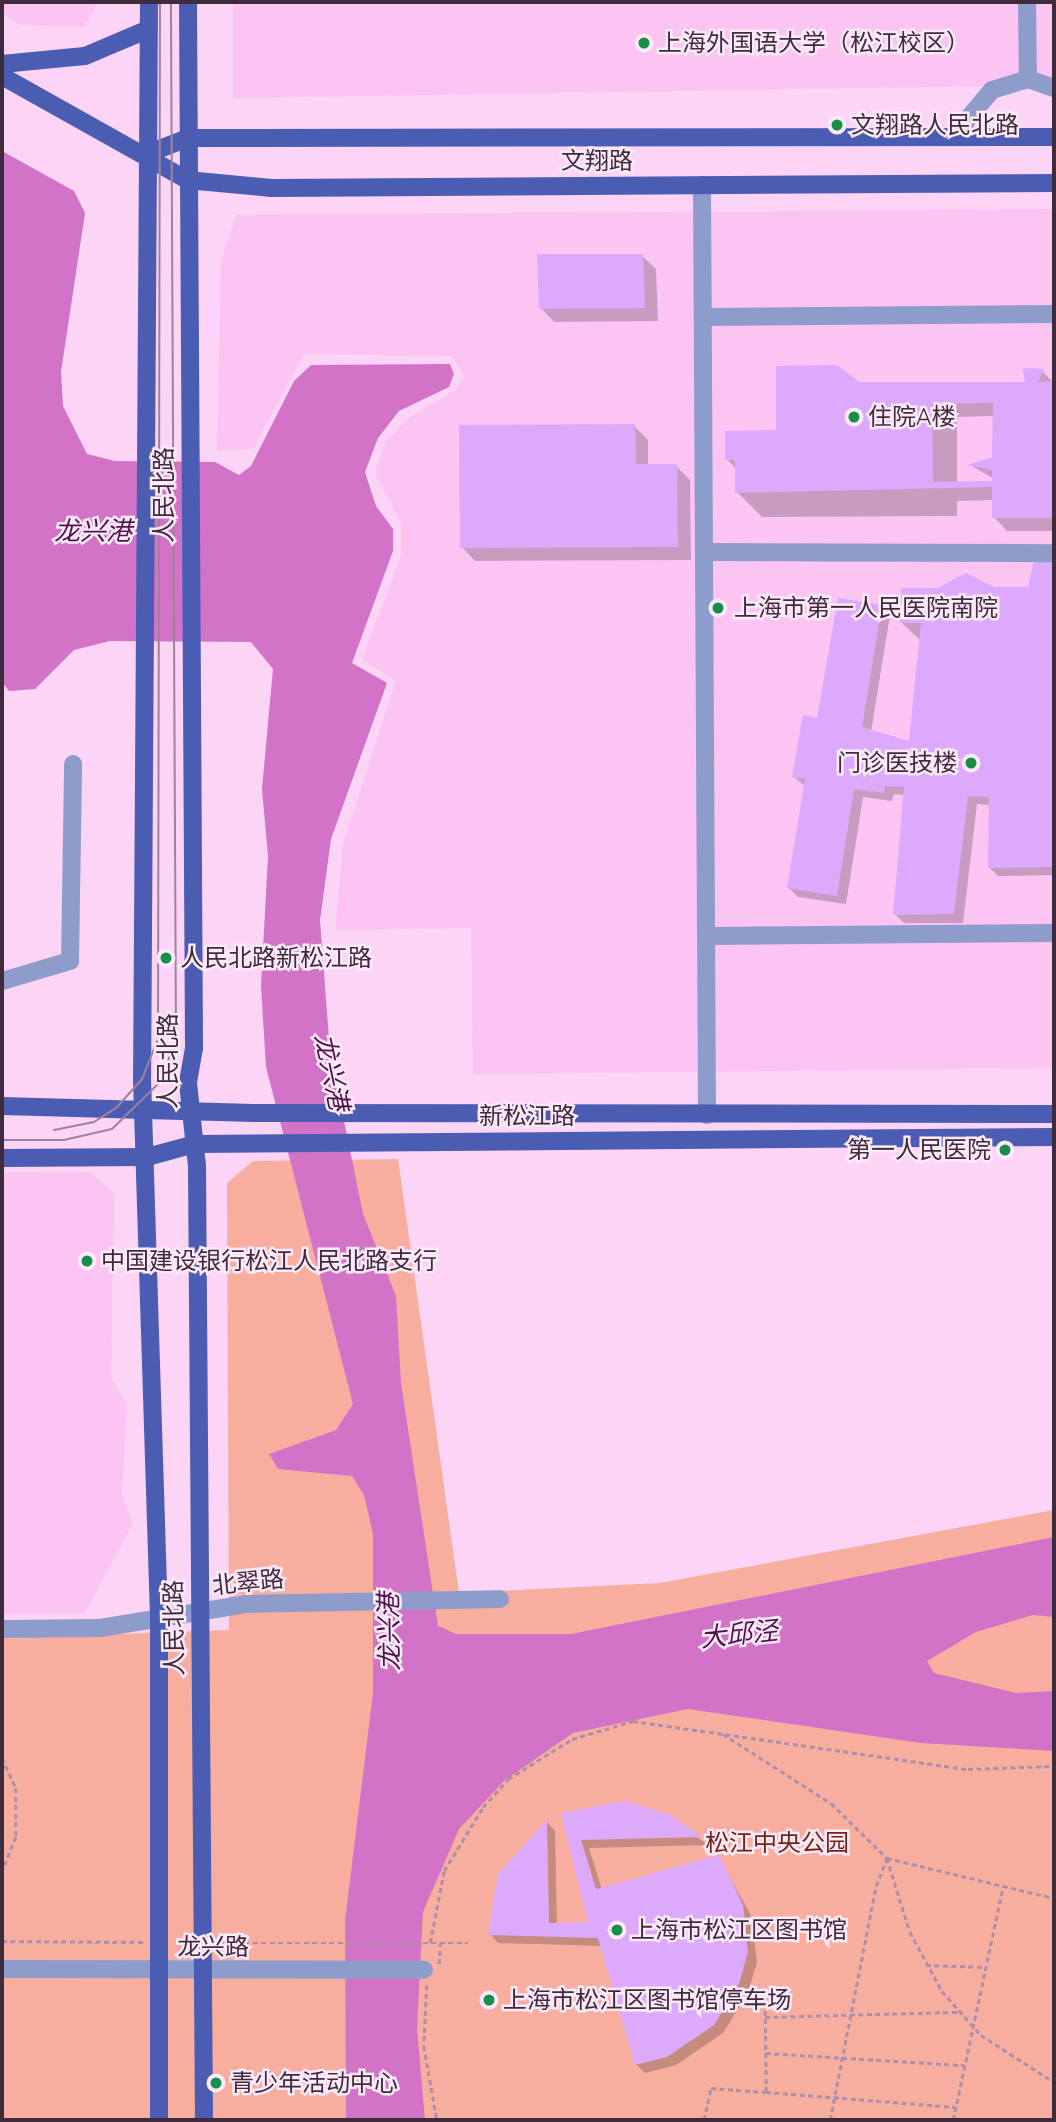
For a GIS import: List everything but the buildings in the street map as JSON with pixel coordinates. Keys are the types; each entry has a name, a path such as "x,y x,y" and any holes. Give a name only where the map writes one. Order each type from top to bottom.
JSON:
{"main road":[{"name":"人民北路","path":"149,2 144,1108 159,1616 159,2120"},
{"name":"人民北路","path":"188,2 191,1111 195,1144 204,2120"},
{"path":"2,64 85,56 149,29"},
{"path":"2,76 149,153 187,180"},
{"name":"文翔路","path":"149,153 188,138 1054,137"},
{"name":"文翔路","path":"187,180 272,188 1054,183"},
{"name":"新松江路","path":"2,1106 349,1114 1054,1114"},
{"name":"新松江路","path":"2,1157 147,1157 195,1144 1054,1136"}],"street":[{"path":"1027,2 1028,79"},
{"path":"964,137 965,122 992,90 1028,79 1054,88"},
{"path":"702,185 705,317 708,1115"},
{"path":"705,317 1054,314"},
{"path":"706,552 1054,553"},
{"path":"2,981 71,961 73,764"},
{"path":"707,936 1054,933"},
{"name":"北翠路","path":"2,1629 100,1628 159,1616 362,1599 500,1599"},
{"name":"龙兴路","path":"2,1969 430,1971"}],"path":[{"path":"430,1943 435,1903 455,1847 508,1779 572,1739 633,1721 968,1769 1054,1766"},
{"path":"721,1732 831,1803 887,1858 926,1965 961,2012 973,2026 1054,2082"},
{"path":"2,1758 16,1788 16,1837 2,1872"},
{"path":"887,1858 1054,1898"},
{"path":"830,2120 887,1858"},
{"path":"953,2120 1003,1886"},
{"path":"341,1943 468,1943"},
{"path":"437,2120 424,2046 430,1971 440,1943"},
{"path":"926,1965 985,1967"},
{"path":"765,2009 766,2092"},
{"path":"765,2017 961,2012"},
{"path":"766,2053 965,2065"},
{"path":"704,2120 711,2088 956,2107"}],"shaded area":[{"path":"2,2 98,2 85,26 20,25 2,13"},
{"name":"上海外国语大学（松江校区）","path":"233,2 1054,2 1054,85 233,98"},
{"name":"上海市第一人民医院南院","path":"1054,209 1054,1068 473,1074 471,928 335,930 343,844 396,681 362,659 401,556 401,523 375,473 386,441 407,419 456,390 464,375 451,356 304,354 253,449 217,450 221,263 236,215"},
{"path":"91,1172 114,1194 111,1379 127,1404 122,1495 133,1523 85,1613 2,1614 2,1173"}],"green space":[{"name":"松江中央公园","path":"398,1159 459,1593 660,1583 1054,1510 1054,2120 2,2120 2,1638 229,1630 227,1183 253,1161"}],"water":[{"path":"2,151 74,191 85,213 61,372 63,406 87,454 115,461 215,462 239,475 251,466 294,381 311,365 450,364 454,374 449,387 399,411 378,438 365,472 376,506 393,529 393,551 352,663 387,683 331,839 320,920 330,1052 363,1214 396,1296 401,1383 438,1626 456,1634 571,1634 1054,1537 1054,1617 1033,1615 976,1632 927,1661 934,1673 1016,1693 1054,1691 1054,1751 921,1743 688,1709 573,1733 505,1780 459,1829 423,1912 417,2028 425,2120 346,2120 345,1921 373,1693 373,1534 364,1495 352,1476 278,1469 269,1454 336,1430 353,1404 266,1067 261,986 268,856 262,789 273,669 251,642 110,641 74,650 35,689 9,691 2,682"}],"tram line":[{"path":"54,1130 94,1122 117,1107 142,1079 158,1039 160,2"},
{"path":"2,1140 64,1140 112,1129 160,1082 176,1040 171,2"}],"place":[{"name":"上海外国语大学（松江校区）","path":"644,43"},
{"name":"文翔路人民北路","path":"837,125"},
{"name":"住院A楼","path":"854,417"},
{"name":"上海市第一人民医院南院","path":"718,608"},
{"name":"门诊医技楼","path":"971,763"},
{"name":"人民北路新松江路","path":"166,958"},
{"name":"第一人民医院","path":"1005,1150"},
{"name":"中国建设银行松江人民北路支行","path":"87,1261"},
{"name":"上海市松江区图书馆","path":"617,1930"},
{"name":"上海市松江区图书馆停车场","path":"489,2000"},
{"name":"青少年活动中心","path":"216,2083"}],"water label":[{"name":"龙兴港","path":"93,531"},
{"name":"龙兴港","path":"332,1072"},
{"name":"龙兴港","path":"389,1632"},
{"name":"大邱泾","path":"739,1634"}]}
